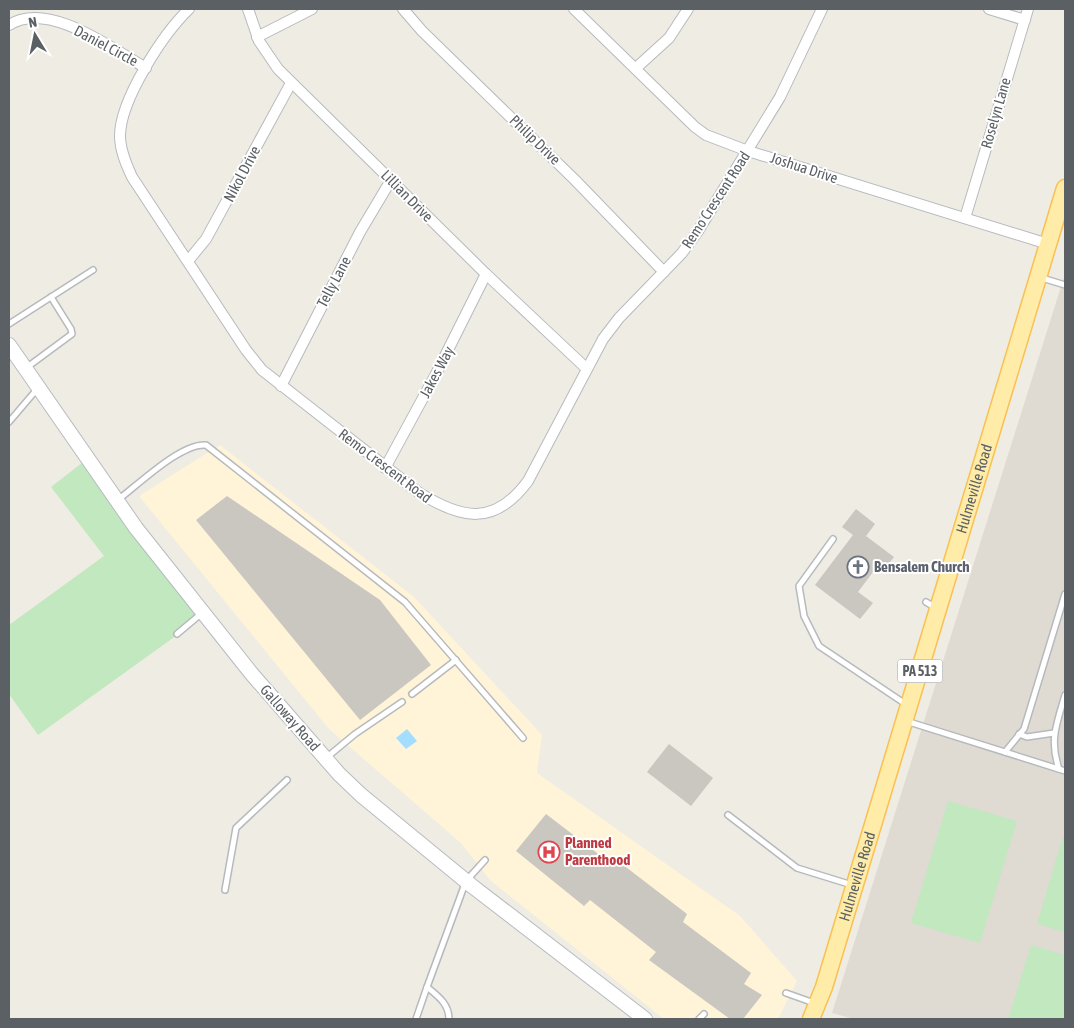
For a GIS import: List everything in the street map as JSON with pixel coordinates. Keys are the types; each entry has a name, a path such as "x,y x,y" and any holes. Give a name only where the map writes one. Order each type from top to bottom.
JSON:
{"main road":[{"name":"Hulmeville Road","path":"811,1019 855,886 907,714 932,606 1065,188"},
{"name":"Galloway Road","path":"9,345 117,501 202,612 325,758 361,795 466,881 645,1019"}],"street":[{"name":"Remo Crescent Road","path":"189,9 165,36 146,68 121,121 121,148 132,177 246,350 262,370 418,492 455,512 479,514 503,506 514,499 528,481 547,448 586,368 619,318 664,272 698,232 780,98 822,9"},
{"name":"Lillian Drive","path":"248,9 257,37 267,54 292,83 486,274 586,368"},
{"path":"257,37 312,9"},
{"name":"Philip Drive","path":"403,9 422,31 575,180 664,272"},
{"name":"Joshua Drive","path":"574,9 695,127 706,135 748,151 1048,244"},
{"path":"636,68 669,38 688,9"},
{"path":"989,9 1025,20"},
{"name":"Roselyn Lane","path":"965,218 1028,9"},
{"name":"Daniel Circle","path":"9,25 25,18 35,17 58,21 146,68"},
{"name":"Nikol Drive","path":"188,261 206,239 292,83"},
{"name":"Telly Lane","path":"281,386 360,232 391,180"},
{"name":"Jakes Way","path":"385,468 436,374 486,274"}],"lane":[{"path":"9,324 93,270"},
{"path":"1038,277 1065,284"},
{"path":"25,369 72,334 71,329 51,298"},
{"path":"9,422 38,388"},
{"path":"117,501 185,449 198,444 206,445 405,602 523,738"},
{"path":"833,539 798,586 804,616 819,646 907,714 1005,752 1062,770"},
{"path":"1005,752 1024,729 1065,594"},
{"path":"177,634 202,612"},
{"path":"412,694 456,660"},
{"path":"1062,770 1054,754 1054,733 1065,695"},
{"path":"325,758 355,734 402,702"},
{"path":"1019,734 1027,736 1054,733"},
{"path":"225,890 236,828 287,780"},
{"path":"728,815 798,868 855,886"},
{"path":"416,1019 466,881 485,860"},
{"path":"427,987 441,998 448,1010 449,1019"},
{"path":"786,993 817,1004"},
{"path":"699,1019 704,1014"}],"shaded area":[{"path":"1065,274 1065,1019 854,1019 832,1013"},
{"path":"220,445 414,597 542,735 537,773 740,916 797,981 778,1019 664,1019 491,881 461,843 329,729 139,496"}],"green space":[{"path":"87,459 202,612 177,635 38,735 9,694 9,625 104,556 51,487"},
{"path":"948,801 1017,821 980,943 911,923"},
{"path":"1065,833 1065,932 1037,924"},
{"path":"1031,945 1065,955 1065,1019 1008,1019"}],"water":[{"path":"407,729 417,741 406,749 396,738"}],"building":[{"path":"227,496 380,600 431,665 360,720 196,520"},
{"path":"856,509 875,524 866,536 894,557 882,572 876,568 858,592 873,603 860,619 815,585 853,535 842,527"},
{"path":"669,744 713,778 691,806 647,772"},
{"path":"546,814 614,866 618,861 687,914 683,922 751,973 744,984 762,995 743,1019 730,1019 649,960 656,952 590,900 584,906 516,851"}],"place":[{"name":"Bensalem Church","path":"858,567"},
{"name":"Planned Parenthood","path":"549,852"}]}
